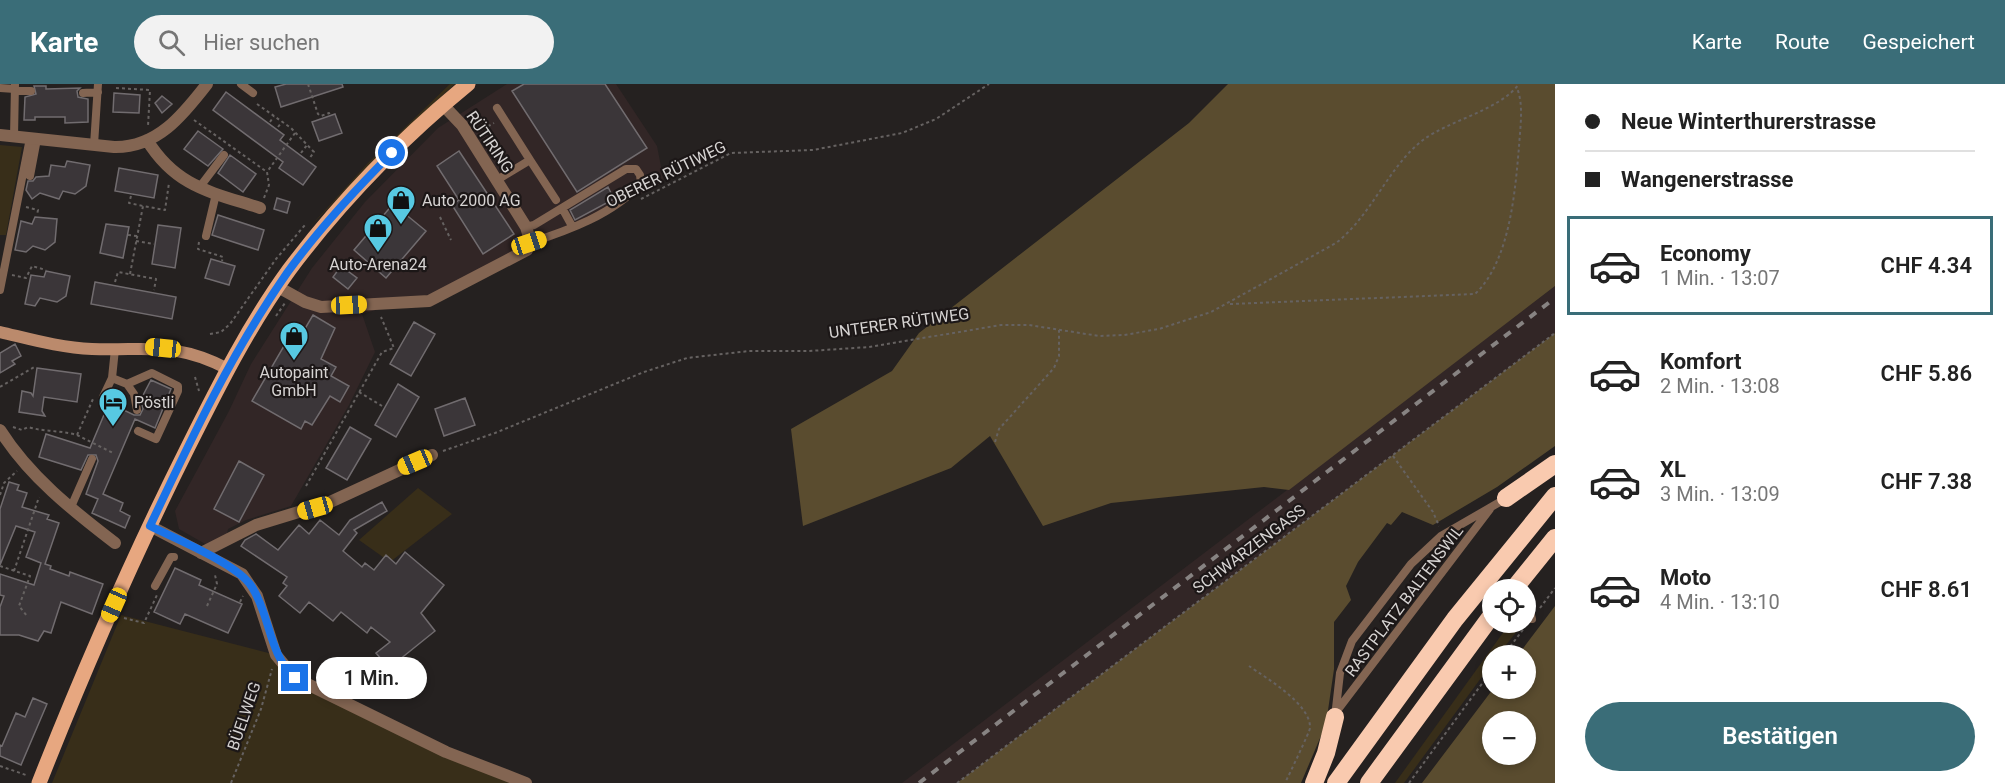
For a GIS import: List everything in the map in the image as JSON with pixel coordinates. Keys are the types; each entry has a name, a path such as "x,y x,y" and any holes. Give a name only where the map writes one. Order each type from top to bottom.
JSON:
{"highway":[{"path":"1500,502 1555,464"},
{"path":"1336,783 1455,620 1555,496"},
{"path":"1527,579 1555,538"},
{"path":"1369,783 1482,629"},
{"path":"1314,783 1328,747 1335,714"}],"main road":[{"path":"39,783 150,526 228,369 278,287 348,199 443,105 468,84"},
{"path":"0,332 70,348 150,347 184,351 228,369"}],"street":[{"path":"0,135 120,147 149,139 164,131 185,112 207,84"},
{"name":"RÜTIRING","path":"443,105 462,125 526,226 529,243"},
{"path":"149,139 171,172 191,188 260,208"},
{"path":"278,287 311,305 429,301 517,257 527,250 529,243"},
{"path":"3,428 25,464 70,507 115,543"},
{"path":"201,553 256,525 328,503 432,455"},
{"path":"150,526 235,568 248,580 262,609 276,655 295,678 317,691 446,752 526,783"}],"lane":[{"path":"241,84 253,93"},
{"path":"0,88 30,91"},
{"path":"14,136 15,88"},
{"path":"82,93 98,88 94,145"},
{"path":"497,108 556,201"},
{"path":"30,176 33,138"},
{"path":"0,290 33,138"},
{"path":"191,188 224,155"},
{"path":"497,180 530,160"},
{"path":"526,226 534,225 626,169 636,169 640,175 640,183 627,199 572,226 529,243"},
{"path":"206,236 216,194"},
{"path":"562,208 572,226"},
{"path":"99,396 112,378 115,349"},
{"path":"127,384 152,374 178,386 178,392 156,439 138,431"},
{"path":"112,378 127,384 134,394 137,410"},
{"path":"70,507 92,459"},
{"name":"RASTPLATZ BALTENSWIL","path":"1335,714 1343,662 1361,628 1428,546 1500,502"},
{"name":"RASTPLATZ BALTENSWIL","path":"1335,714 1500,502"},
{"path":"156,590 166,564 174,557"}],"path":[{"path":"308,84 321,117 329,113 330,115"},
{"name":"OBERER RÜTIWEG","path":"637,201 731,153 813,150 902,133 936,119 989,84"},
{"path":"1227,304 1474,294 1481,288 1500,253 1515,200 1521,126 1518,86"},
{"name":"UNTERER RÜTIWEG","path":"432,455 495,433 644,372 687,358 750,351 859,348 1001,325 1029,325 1109,336 1144,332 1190,320 1227,304 1336,243 1351,230 1406,158 1422,141 1506,96 1518,86"},
{"path":"116,88 132,91 150,90 149,139"},
{"path":"256,103 282,122 314,152 309,159"},
{"path":"185,112 249,162 267,172"},
{"path":"270,122 274,116"},
{"path":"480,155 498,144 487,127 503,117"},
{"path":"278,127 282,122"},
{"path":"207,135 210,131"},
{"path":"260,208 269,185 267,172 295,133"},
{"path":"301,153 307,145"},
{"path":"131,196 129,203 165,210 171,172"},
{"path":"17,206 38,210 37,215"},
{"path":"130,274 143,206"},
{"path":"440,217 451,240"},
{"path":"128,235 137,236"},
{"path":"136,241 154,243"},
{"path":"3,274 26,278 32,266 46,270"},
{"path":"116,282 117,272 156,279 154,290"},
{"path":"306,486 382,352 394,348 375,304"},
{"path":"994,442 999,429 1054,368 1059,356 1059,330"},
{"path":"210,334 217,333"},
{"name":"SCHWARZENGASS","path":"957,783 1555,333"},
{"path":"0,387 36,366"},
{"path":"359,392 382,406"},
{"path":"78,435 99,396"},
{"path":"3,428 22,430 27,427 43,431 57,429 78,435 113,453"},
{"path":"1393,456 1439,524"},
{"path":"0,495 4,483 25,464"},
{"path":"14,571 44,483"},
{"path":"0,566 30,576 19,606 27,616"},
{"path":"207,606 217,584 214,569"},
{"path":"120,617 144,622 156,590"},
{"name":"BÜELWEG","path":"231,783 261,709 276,655"},
{"path":"1249,666 1300,705 1307,716 1310,729 1285,783"},
{"path":"1409,783 1482,684"},
{"path":"0,766 21,774"}],"shaded area":[{"path":"450,84 455,84 397,137 307,230 368,163"},
{"path":"507,84 616,84 657,146 664,182 550,241 434,293 362,314 375,352 349,405 291,506 246,520 228,529 227,534 207,545 179,529 175,511 229,411 251,364 312,268 365,202 438,128"},
{"path":"1228,84 1555,84 1555,286 1289,490 1264,487 1111,503 1043,526 990,436 951,468 803,526 791,429 892,371 919,333 1189,123"},
{"path":"0,145 22,147 6,235 0,235"},
{"path":"1555,286 1555,333 957,783 902,783"},
{"path":"1555,333 1555,446 1497,487 1433,525 1402,512 1391,525 1387,523 1358,562 1346,586 1351,600 1334,622 1334,669 1326,724 1301,783 957,783"},
{"path":"418,488 452,514 390,562 359,540"},
{"path":"1555,606 1555,783 1422,783 1485,699 1536,699 1536,645 1526,645"},
{"path":"121,615 276,655 288,672 526,783 52,783"},
{"path":"1503,633 1516,633 1506,645 1494,645"},
{"path":"1482,662 1482,677 1404,783 1395,783"}],"building":[{"path":"286,84 342,84 343,87 281,107 275,87"},
{"path":"524,84 605,84 647,148 577,192 512,91"},
{"path":"34,86 46,86 46,89 80,88 77,91 78,97 88,99 88,122 65,123 65,117 35,117 35,120 24,120 25,97 36,94"},
{"path":"226,92 284,135 280,140 316,167 303,185 279,168 283,162 213,110"},
{"path":"114,93 140,95 139,113 113,112"},
{"path":"162,96 172,104 162,113 155,103"},
{"path":"335,114 342,133 319,141 312,122"},
{"path":"198,131 223,149 208,166 184,149"},
{"path":"459,151 514,234 483,254 452,205 459,200 437,166"},
{"path":"230,155 256,174 243,192 218,173"},
{"path":"67,161 90,165 86,186 75,194 63,191 59,199 40,193 32,199 26,190 28,181 33,181 36,177 49,176 51,165 65,167"},
{"path":"119,168 158,175 154,198 115,191"},
{"path":"608,187 614,199 575,220 570,210"},
{"path":"277,198 290,202 287,213 274,209"},
{"path":"393,204 426,231 386,278 354,250"},
{"path":"218,215 264,230 258,250 212,235"},
{"path":"35,217 57,219 55,242 45,250 33,246 26,252 15,250 21,221 32,224"},
{"path":"106,224 129,227 123,258 100,253"},
{"path":"158,225 181,228 175,268 152,264"},
{"path":"211,259 235,266 229,285 205,278"},
{"path":"341,266 357,278 348,289 333,277"},
{"path":"46,271 70,276 66,296 57,302 40,298 35,306 25,304 31,275 44,277"},
{"path":"95,282 176,297 172,319 91,304"},
{"path":"313,315 335,328 321,359 336,367 331,376 349,386 340,402 330,396 312,425 305,421 301,429 252,401 288,339 296,344"},
{"path":"414,322 435,334 411,376 390,364"},
{"path":"15,344 21,356 12,361 15,364 0,373 0,353"},
{"path":"37,368 81,374 77,402 44,397 42,411 45,416 19,412 22,391 31,393 33,396"},
{"path":"151,380 171,389 155,428 135,419 103,494 123,503 120,511 130,516 125,528 92,513 98,499 86,494 98,461 96,455 88,455 81,470 39,457 46,434 90,448 109,403 134,415 140,415 143,409 141,399"},
{"path":"398,384 419,397 396,437 375,425"},
{"path":"465,398 475,425 444,436 435,409"},
{"path":"350,427 371,439 347,480 326,468"},
{"path":"239,461 264,475 239,522 214,509"},
{"path":"9,482 19,485 17,490 27,493 22,507 49,515 47,519 59,523 45,564 51,566 50,569 69,576 70,572 103,584 92,614 61,602 51,633 44,631 38,641 19,635 0,635 0,607 4,596 0,595 0,574 34,585 41,563 26,557 35,532 16,526 0,565 0,509"},
{"path":"382,502 387,511 354,530 357,533 343,551 362,567 365,563 374,570 386,555 396,564 405,552 444,585 421,613 435,631 389,668 376,653 390,642 371,627 367,633 341,612 333,621 309,602 300,613 279,596 287,586 283,583 287,577 241,546 245,540 256,534 278,550 299,525 309,534 320,520 339,535 350,520"},
{"path":"175,568 201,580 199,585 242,604 228,633 185,614 180,624 154,612"},
{"path":"33,698 47,704 21,765 0,756 0,745 2,746 16,713 25,717"}],"railway":[{"path":"919,783 1555,298"}],"place":[{"name":"Auto 2000 AG","path":"401,226"},
{"name":"Auto-Arena24","path":"378,254"},
{"name":"Autopaint GmbH","path":"294,362"},
{"name":"Pöstli","path":"113,428"}],"route":[{"path":"295,678 276,655 257,596 242,574 235,568 150,526 228,369 278,287 331,219 392,153"}]}
